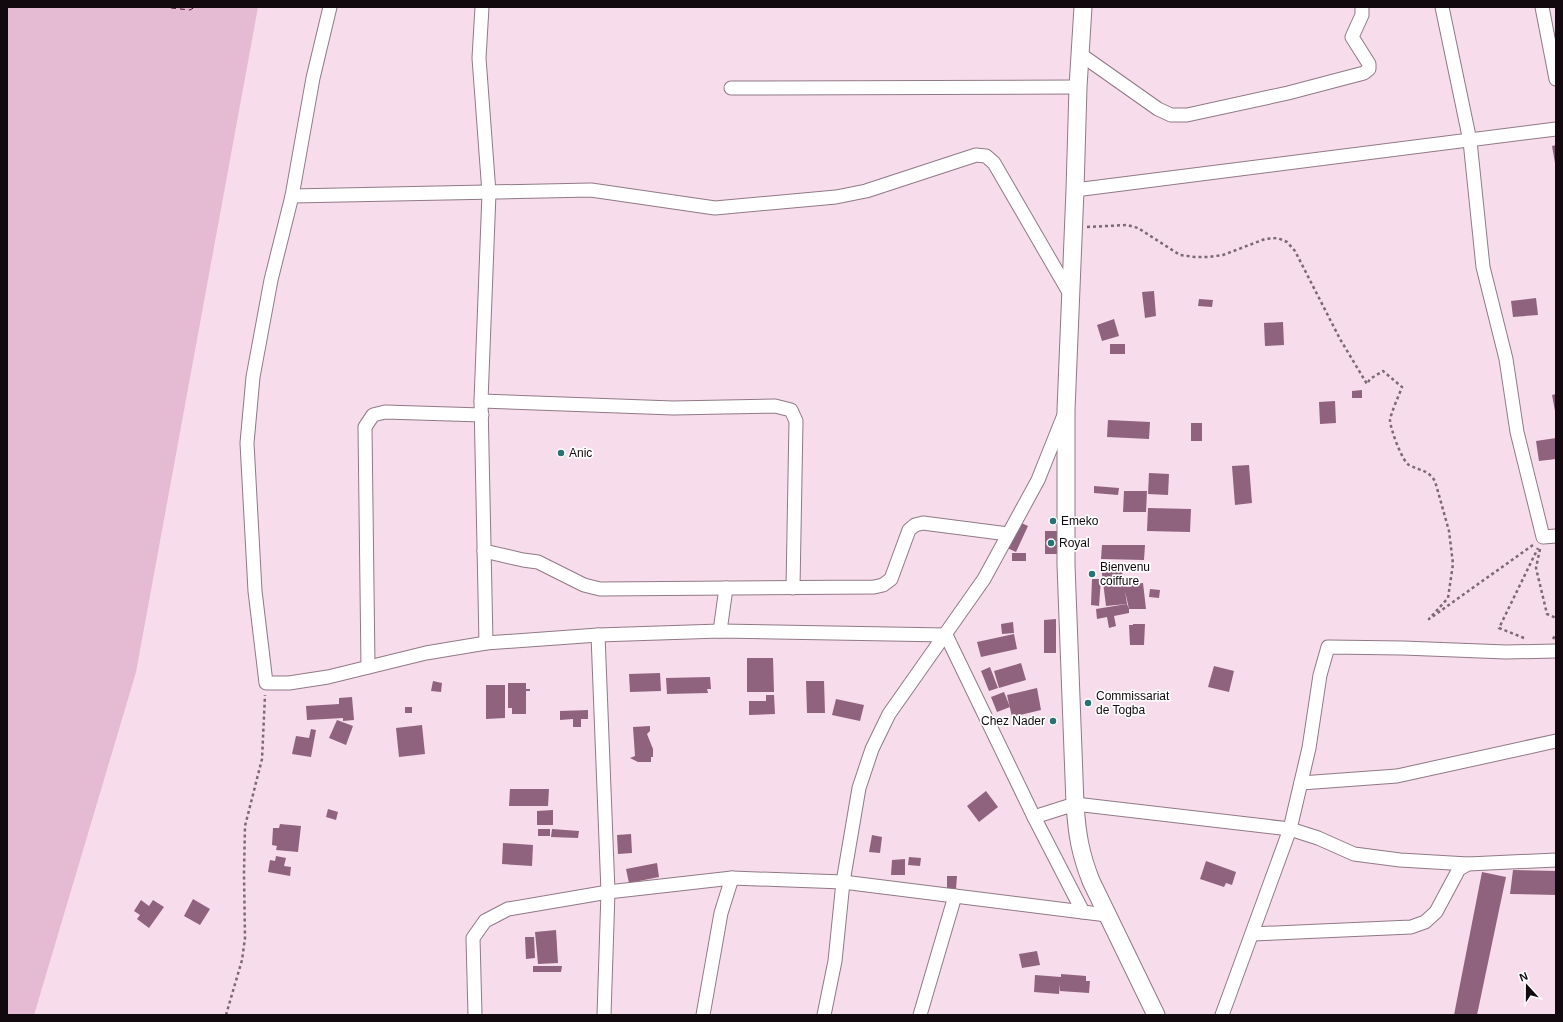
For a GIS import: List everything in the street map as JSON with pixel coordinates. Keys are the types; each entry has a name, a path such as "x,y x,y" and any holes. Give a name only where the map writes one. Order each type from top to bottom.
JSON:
{"street":[{"path":"330,7 313,78 292,196 270,280 253,377 247,443 255,591 266,683 289,683 328,677 426,653 486,644 598,635 720,631 946,635"},
{"path":"482,7 480,58 489,193 481,401 486,644"},
{"path":"1083,7 1078,87 1066,410 1066,564 1075,804 1078,841 1090,881 1156,1015"},
{"path":"1080,54 1158,109 1171,115 1187,115 1288,93 1370,69 1370,64 1352,37 1362,15 1362,7"},
{"path":"1442,7 1470,141 1483,267 1506,359 1517,432 1550,537"},
{"path":"1542,7 1556,79"},
{"path":"731,88 1078,87"},
{"path":"1075,190 1556,129"},
{"path":"292,196 591,190 715,208 836,197 866,191 976,155 986,156 994,163 1070,294"},
{"path":"481,401 672,408 775,406 791,410 796,422 793,588"},
{"path":"824,1015 835,962 843,882 859,788 872,749 889,714 984,579 1038,480 1066,410"},
{"path":"368,667 365,427 374,415 385,412 482,415"},
{"path":"484,551 538,562 584,586 600,589 874,587 883,585 891,579 909,530 915,525 923,523 1008,534"},
{"path":"720,631 726,588"},
{"path":"598,635 608,892 604,1015"},
{"path":"946,635 1034,817 1083,912"},
{"path":"1222,1015 1290,829 1309,748 1320,674 1328,647 1506,652 1553,648"},
{"path":"1301,783 1397,776 1556,741"},
{"path":"1034,817 1075,804 1290,829 1318,838 1354,854 1400,860 1468,864 1556,860"},
{"path":"1252,934 1411,927 1425,922 1436,912 1456,873 1459,869 1468,864"},
{"path":"475,1015 473,938 485,921 508,909 608,892 732,878 843,882 1107,915"},
{"path":"703,1015 721,913 732,878"},
{"path":"920,1015 955,896"}],"path":[{"path":"1073,228 1127,225 1138,228 1180,255 1194,257 1223,255 1265,239 1278,238 1287,242 1295,251 1340,339 1367,384 1370,379 1383,371 1402,387 1390,420 1398,448 1405,462 1410,466 1431,474 1435,481 1449,531 1453,564 1448,598 1429,619 1550,537"},
{"path":"1550,537 1536,568 1547,614 1556,618"},
{"path":"1526,639 1499,628 1550,537"},
{"path":"1553,648 1556,634"},
{"path":"226,1015 242,960 245,938 245,826 262,759 266,683"}],"shaded area":[{"path":"7,7 258,7 136,672 34,1015 7,1015"}],"building":[{"path":"1556,145 1556,163 1555,163 1552,146"},
{"path":"1154,291 1156,316 1145,318 1142,292"},
{"path":"1536,298 1538,315 1513,317 1511,301"},
{"path":"1199,299 1213,300 1212,307 1198,306"},
{"path":"1114,319 1119,336 1102,341 1097,325"},
{"path":"1283,322 1284,345 1265,346 1264,323"},
{"path":"1110,344 1125,344 1125,354 1110,354"},
{"path":"1362,390 1362,398 1352,398 1352,391"},
{"path":"1556,394 1556,410 1555,411 1552,395"},
{"path":"1335,401 1336,423 1320,424 1319,402"},
{"path":"1108,420 1150,422 1149,439 1107,437"},
{"path":"1191,423 1202,423 1202,441 1191,441"},
{"path":"1556,438 1556,459 1539,461 1536,441"},
{"path":"1249,465 1252,503 1235,505 1232,466"},
{"path":"1149,473 1169,474 1168,495 1148,494"},
{"path":"1094,486 1119,488 1118,495 1094,493"},
{"path":"1124,491 1147,491 1146,512 1123,512"},
{"path":"1148,508 1191,509 1190,532 1147,531"},
{"path":"1017,521 1028,526 1016,552 1005,547"},
{"path":"1045,531 1057,531 1057,554 1045,554"},
{"path":"1102,545 1145,545 1144,560 1101,559"},
{"path":"1012,553 1026,553 1026,561 1012,561"},
{"path":"1121,564 1124,585 1143,583 1146,609 1129,609 1125,591 1127,604 1106,606 1101,566"},
{"path":"1092,579 1101,579 1099,606 1091,605"},
{"path":"1150,589 1160,590 1159,598 1149,597"},
{"path":"1127,604 1129,613 1114,616 1116,626 1109,628 1107,617 1097,619 1096,609"},
{"path":"1056,619 1056,653 1044,653 1044,620"},
{"path":"1013,622 1014,633 1002,634 1001,624"},
{"path":"1145,624 1144,645 1130,645 1129,625"},
{"path":"1014,634 1017,649 981,657 977,642"},
{"path":"747,658 773,658 774,692 747,692"},
{"path":"1021,663 1026,680 999,688 994,671"},
{"path":"1214,666 1234,671 1229,692 1208,687"},
{"path":"990,667 998,688 989,691 981,671"},
{"path":"660,673 661,691 630,692 629,674"},
{"path":"710,677 711,689 707,689 708,693 667,694 666,678"},
{"path":"433,681 442,683 441,692 431,691"},
{"path":"806,681 824,681 825,713 807,713"},
{"path":"508,683 526,683 526,689 530,689 530,691 526,691 526,714 512,714 512,708 508,708"},
{"path":"486,685 505,685 505,718 486,719"},
{"path":"1037,688 1041,710 1012,717 1007,695"},
{"path":"1004,692 1010,707 997,712 991,697"},
{"path":"766,695 774,695 775,714 749,715 749,701 766,701"},
{"path":"352,697 354,720 343,721 343,718 307,720 306,706 339,704 339,698"},
{"path":"836,699 864,705 860,721 832,715"},
{"path":"405,707 412,707 412,713 405,713"},
{"path":"588,710 588,719 581,719 581,727 573,727 573,719 560,720 560,711"},
{"path":"337,720 353,726 346,745 329,738"},
{"path":"422,725 425,754 399,757 396,728"},
{"path":"650,726 650,731 647,734 653,749 653,757 651,757 651,762 638,762 630,758 635,756 633,727"},
{"path":"311,729 316,730 311,757 292,754 296,736 309,738"},
{"path":"510,789 549,789 548,806 509,806"},
{"path":"986,791 998,807 979,822 967,806"},
{"path":"328,809 338,812 336,820 326,817"},
{"path":"553,810 553,825 537,825 537,811"},
{"path":"280,824 301,826 298,852 276,850 277,846 272,845 273,828 279,828"},
{"path":"538,829 550,829 550,836 538,836"},
{"path":"552,829 579,831 578,838 551,837"},
{"path":"631,834 632,853 618,854 617,835"},
{"path":"872,835 882,837 880,853 869,852"},
{"path":"503,843 533,845 532,866 502,864"},
{"path":"276,856 286,858 284,866 291,867 290,876 268,872 270,860 275,861"},
{"path":"909,857 921,858 920,866 908,865"},
{"path":"905,859 905,875 891,875 892,860"},
{"path":"1206,861 1236,872 1232,885 1226,883 1224,887 1200,879"},
{"path":"657,863 659,877 629,883 626,869"},
{"path":"1513,870 1556,871 1556,895 1510,894"},
{"path":"1482,872 1506,877 1477,1015 1454,1015"},
{"path":"947,876 957,876 956,889 947,889"},
{"path":"193,899 210,909 200,925 184,916"},
{"path":"141,900 149,906 153,900 164,907 149,928 137,919 140,915 134,911"},
{"path":"556,930 558,963 538,964 535,932"},
{"path":"525,937 534,937 535,958 526,959"},
{"path":"1037,951 1040,965 1022,968 1019,954"},
{"path":"533,966 562,966 561,972 533,972"},
{"path":"1061,974 1086,976 1086,981 1090,981 1089,993 1060,991 1060,984 1059,994 1034,992 1035,975 1061,977"}],"ferry route":[{"path":"162,7 190,10 195,7"}],"place":[{"name":"Anic","path":"561,453"},
{"name":"Emeko","path":"1053,521"},
{"name":"Royal","path":"1051,543"},
{"name":"Bienvenu coiffure","path":"1092,574"},
{"name":"Commissariat de Togba","path":"1088,703"},
{"name":"Chez Nader","path":"1053,721"}]}
